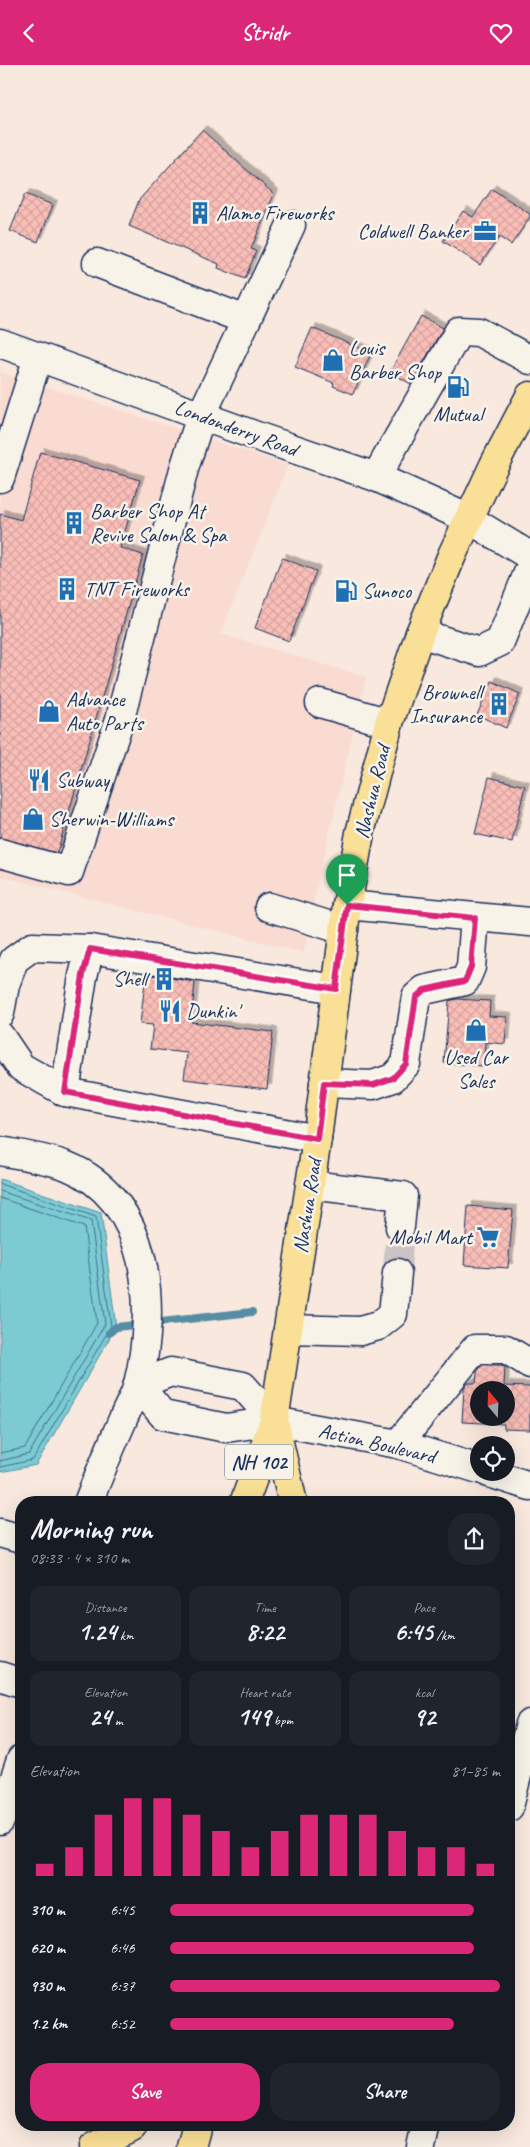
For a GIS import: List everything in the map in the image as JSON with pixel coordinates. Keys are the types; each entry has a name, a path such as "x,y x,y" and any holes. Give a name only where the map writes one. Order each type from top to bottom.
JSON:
{"main road":[{"name":"Nashua Road","path":"247,1496 274,1421 317,1139 346,917 360,833 389,723 420,633 469,519 530,396"},
{"name":"Nashua Road","path":"274,1421 290,1496"},
{"path":"191,2147 195,2131"},
{"path":"94,2147 130,2133"}],"street":[{"path":"0,853 69,872 120,719 184,469 201,416 291,225"},
{"path":"97,263 246,319"},
{"path":"376,477 459,331 479,331 530,360"},
{"name":"Londonderry Road","path":"0,343 376,477 469,519 530,556"},
{"path":"0,478 38,357"},
{"path":"420,633 479,652 500,642 530,568"},
{"path":"320,703 389,723"},
{"path":"269,907 346,917 475,918 530,922"},
{"path":"324,1083 373,1085 393,1078 406,1064 416,997 424,990 465,981 471,967 475,918"},
{"path":"0,1013 5,985 14,960 32,947 90,949 336,989"},
{"path":"65,1092 83,975 90,949"},
{"path":"0,1036 21,1067 65,1092 317,1139"},
{"path":"0,1151 66,1166 94,1181 115,1202 132,1229 142,1260 147,1298 145,1344 138,1385 91,1496"},
{"path":"310,1185 403,1196 400,1227"},
{"path":"288,1329 360,1331 378,1325 393,1314 397,1273"},
{"path":"398,1444 476,1349 506,1349 530,1364"},
{"path":"138,1385 171,1372 243,1386 274,1421"},
{"name":"Action Boulevard","path":"138,1385 163,1415 226,1428 274,1421 398,1444 470,1466"},
{"path":"514,1481 530,1486"},
{"path":"0,1533 15,1537"},
{"path":"0,1676 15,1681"},
{"path":"515,1783 530,1724"},
{"path":"0,1821 15,1777"},
{"path":"421,2147 425,2131"}],"shaded area":[{"path":"0,372 288,465 221,634 366,677 317,885 304,953 0,876"}],"water":[{"path":"0,1179 101,1213 116,1327 36,1465 0,1472"}],"building":[{"name":"Alamo Fireworks","path":"202,130 274,194 251,249 256,251 245,279 218,268 219,264 129,226 139,200"},
{"name":"Coldwell Banker","path":"492,189 530,214 530,217 511,245 499,237 480,265 443,241 463,211 473,217"},
{"path":"25,194 53,205 38,242 10,231"},
{"path":"421,316 443,328 411,384 390,372"},
{"name":"Louis Barber Shop","path":"312,328 371,353 353,394 333,386 334,383 295,367"},
{"path":"40,452 140,480 120,548 143,555 57,853 0,838 0,514 21,520"},
{"path":"282,558 316,571 289,641 255,628"},
{"name":"Brownell Insurance","path":"492,681 520,694 506,728 477,715"},
{"path":"489,777 525,786 512,842 475,834"},
{"path":"146,974 195,982 191,1022 273,1032 267,1089 184,1079 187,1053 150,1049 153,1025 140,1024"},
{"name":"Used Car Sales","path":"456,999 490,1001 489,1016 507,1017 505,1044 485,1042 483,1066 444,1063 449,1001"},
{"name":"Mobil Mart","path":"468,1206 513,1210 508,1268 464,1265"},
{"path":"482,1365 502,1365 505,1367 504,1381 476,1381 477,1372"},
{"path":"470,1383 470,1422 462,1422 464,1388"},
{"path":"515,1386 530,1387 530,1430 504,1429 504,1426 515,1426"}],"waterway":[{"path":"109,1333 116,1327 252,1312"}],"tunnel":[{"path":"397,1273 400,1227"}],"place":[{"name":"Alamo Fireworks","path":"200,213"},
{"name":"Coldwell Banker","path":"485,231"},
{"name":"Louis Barber Shop","path":"333,360"},
{"name":"Mutual","path":"458,387"},
{"name":"Barber Shop At Revive Salon & Spa","path":"74,523"},
{"name":"TNT Fireworks","path":"67,589"},
{"name":"Sunoco","path":"346,591"},
{"name":"Brownell Insurance","path":"499,704"},
{"name":"Advance Auto Parts","path":"49,711"},
{"name":"Subway","path":"39,780"},
{"name":"Sherwin-Williams","path":"33,819"},
{"name":"Shell","path":"164,979"},
{"name":"Dunkin'","path":"170,1011"},
{"name":"Used Car Sales","path":"476,1030"},
{"name":"Mobil Mart","path":"488,1237"}],"route":[{"path":"347,905 475,918 471,967 465,981 424,990 416,997 406,1064 393,1078 373,1085 324,1083 317,1139 65,1092 83,975 90,949 336,989 347,905"}]}
